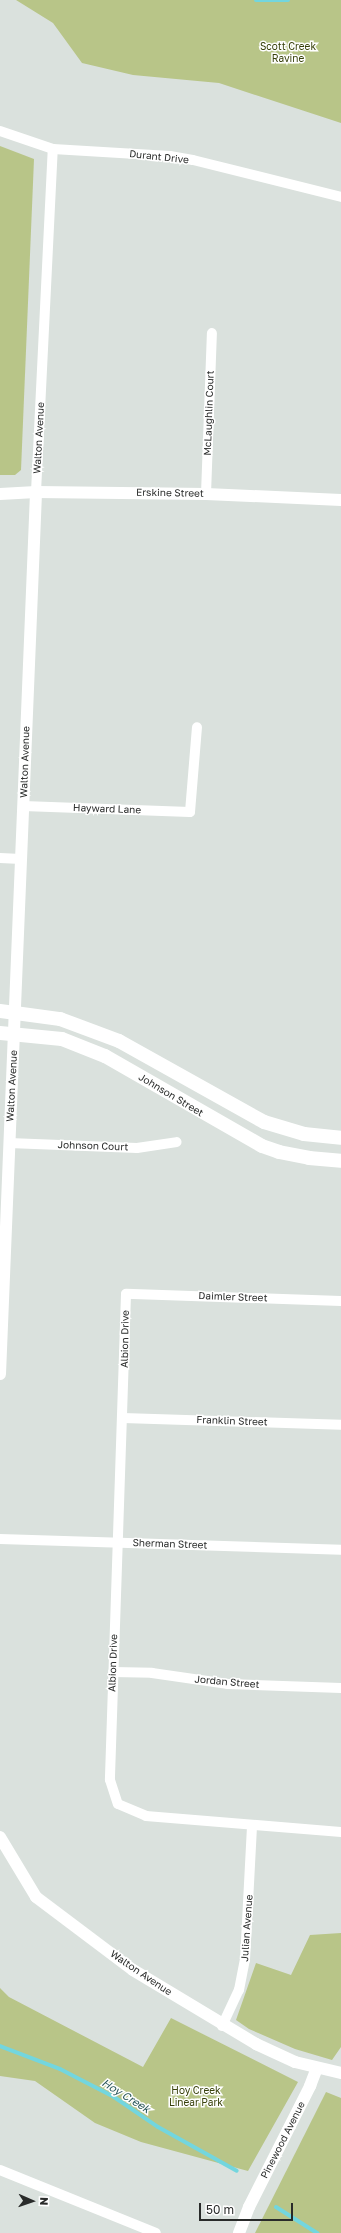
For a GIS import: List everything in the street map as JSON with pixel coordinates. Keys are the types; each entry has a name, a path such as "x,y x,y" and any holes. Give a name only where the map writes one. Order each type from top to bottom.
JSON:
{"main road":[{"name":"Johnson Street","path":"0,1011 60,1019 119,1041 260,1120 277,1127 304,1134 341,1138"},
{"name":"Johnson Street","path":"0,1033 62,1039 105,1056 262,1146 279,1152 309,1158 341,1161"}],"street":[{"name":"Durant Drive","path":"0,131 53,149 170,156 341,197"},
{"name":"Walton Avenue","path":"0,1374 36,492 53,149"},
{"name":"McLaughlin Court","path":"206,494 212,333"},
{"name":"Erskine Street","path":"0,494 36,492 206,494 341,500"},
{"name":"Hayward Lane","path":"23,806 190,812 197,727"},
{"path":"0,858 21,859"},
{"name":"Johnson Court","path":"9,1143 137,1148 177,1142"},
{"name":"Daimler Street","path":"126,1294 341,1301"},
{"name":"Albion Drive","path":"126,1294 110,1780 118,1804 146,1816 341,1832"},
{"name":"Franklin Street","path":"123,1418 341,1425"},
{"name":"Sherman Street","path":"0,1538 341,1550"},
{"name":"Jordan Street","path":"113,1672 152,1673 228,1684 341,1688"},
{"name":"Julian Avenue","path":"222,2026 239,1990 245,1960 252,1825"},
{"name":"Walton Avenue","path":"0,1837 36,1897 134,1970 222,2026 282,2057 317,2068 341,2073"},
{"name":"Pinewood Avenue","path":"238,2233 249,2207 310,2086 317,2068"},
{"path":"0,2170 156,2233"}],"green space":[{"name":"Scott Creek Ravine","path":"16,0 341,0 341,123 219,83 133,75 82,63 53,23"},
{"path":"0,146 34,159 21,470 15,475 0,475"},
{"path":"341,1933 341,2047 332,2060 295,2049 249,2029 236,2020 256,1963 291,1975 310,1935"},
{"name":"Hoy Creek Linear Park","path":"0,1988 9,1997 143,2067 171,2018 298,2082 248,2171 141,2142 95,2123 35,2081 0,2076"},
{"path":"326,2092 341,2098 341,2233 255,2233"}],"waterway":[{"path":"256,0 288,0"},
{"name":"Hoy Creek","path":"0,2046 60,2069 114,2097 158,2127 237,2171"},
{"name":"Hoy Creek","path":"276,2207 317,2233"}]}
